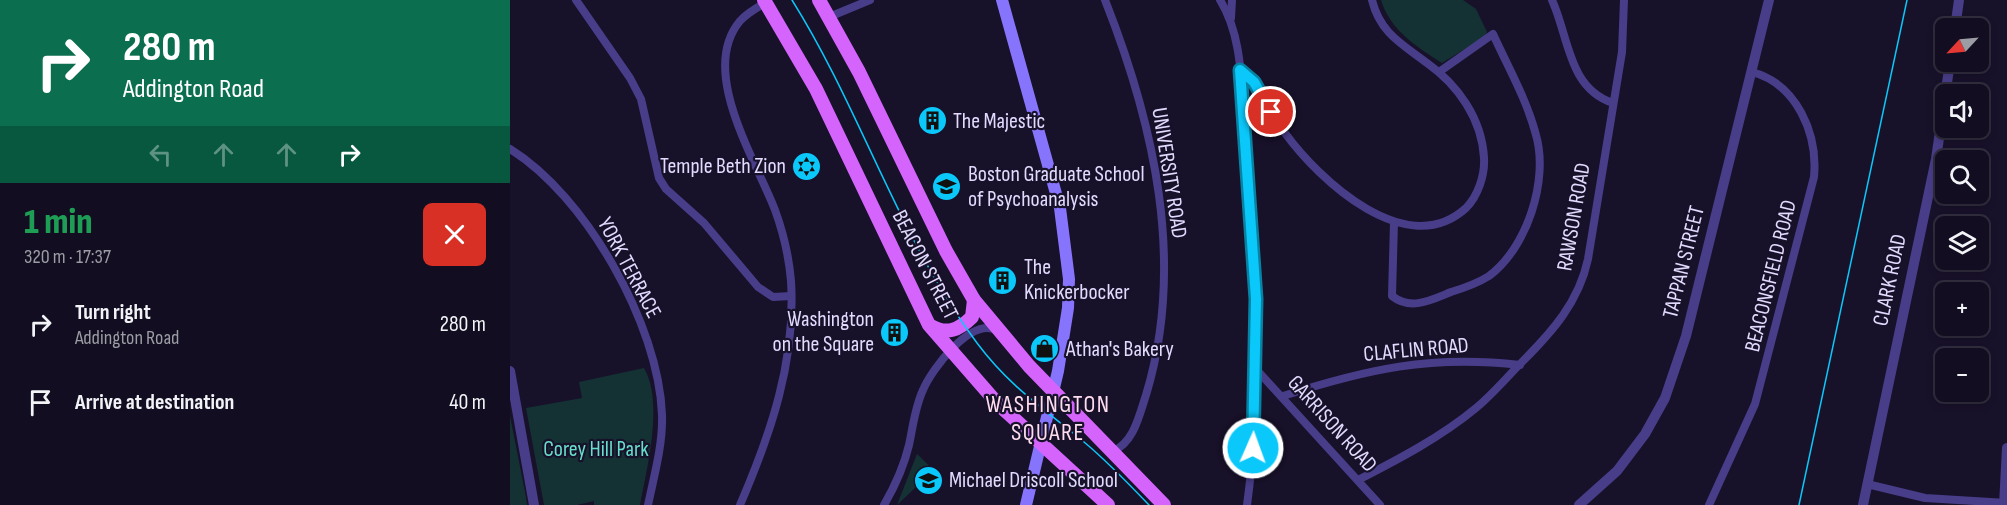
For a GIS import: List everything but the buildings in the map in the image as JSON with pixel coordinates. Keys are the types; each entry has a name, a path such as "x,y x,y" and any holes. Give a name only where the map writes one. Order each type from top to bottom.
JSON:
{"main road":[{"name":"BEACON STREET","path":"819,0 862,78 946,250 974,300 999,332 1164,505"},
{"path":"1002,0 1060,208 1067,251 1068,308 1054,391 1026,505"},
{"name":"BEACON STREET","path":"765,1 816,89 929,325 950,352 998,403 1108,505"},
{"path":"929,325 941,331 956,329 972,317 974,300"}],"street":[{"path":"576,0 630,78 641,99 662,184 704,223 758,287 773,297 791,296"},
{"path":"829,17 870,0"},
{"name":"UNIVERSITY ROAD","path":"1105,0 1133,76 1150,142 1162,214 1163,266 1160,332 1151,379 1132,433 1125,445 1113,451"},
{"path":"1220,0 1230,21 1240,70 1253,235 1255,368 1253,448 1247,505"},
{"path":"1230,21 1232,0"},
{"path":"1240,70 1254,82 1286,135 1320,171 1368,209 1394,222 1423,226 1446,221 1468,206 1480,182 1484,162 1478,128 1460,94 1438,72 1393,39 1378,19 1372,0"},
{"path":"1552,0 1579,77 1591,91 1613,103"},
{"name":"RAWSON ROAD","path":"1358,480 1421,446 1466,416 1520,364 1562,318 1583,277 1623,44 1624,0"},
{"name":"TAPPAN STREET","path":"1579,505 1617,471 1645,434 1665,398 1686,336 1769,0"},
{"path":"1956,18 1959,0"},
{"path":"740,505 766,442 781,393 791,334 790,270 782,233 737,123 726,69 727,51 735,28 765,1"},
{"path":"1394,222 1392,296 1406,303 1418,304 1488,277 1516,243 1533,204 1540,162 1537,136 1493,34 1438,72"},
{"name":"BEACONSFIELD ROAD","path":"1709,505 1741,440 1758,396 1814,177 1813,145 1801,113 1778,85 1752,72"},
{"name":"CLARK ROAD","path":"1863,505 1936,159 1949,72"},
{"name":"YORK TERRACE","path":"510,149 533,163 560,190 587,224 640,319 661,394 662,417 648,505"},
{"path":"884,505 903,464 921,393 933,372 950,352 975,330 985,327 999,332"},
{"name":"CLAFLIN ROAD","path":"1283,396 1344,376 1393,366 1469,361 1520,364"},
{"name":"GARRISON ROAD","path":"1255,368 1283,396 1380,505"},
{"path":"510,371 534,505"},
{"path":"1867,484 1925,498 2005,504 2007,448"}],"green space":[{"path":"1381,0 1463,0 1476,9 1487,32 1484,37 1442,63 1414,44 1398,29 1385,11"},
{"name":"Corey Hill Park","path":"644,368 650,382 653,417 650,454 640,505 594,505 594,501 577,505 544,505 526,408 582,398 579,382"},
{"name":"Corey Hill Park","path":"510,416 526,497 527,505 510,505"},
{"path":"917,454 943,479 932,490 925,483 918,489 916,487 897,505"}],"tram line":[{"path":"792,0 839,85 925,261 949,303 977,343 1015,385 1093,449 1149,505"},
{"path":"1799,505 1907,0"}],"place":[{"name":"The Majestic","path":"932,121"},
{"name":"Temple Beth Zion","path":"807,166"},
{"name":"Boston Graduate School of Psychoanalysis","path":"947,187"},
{"name":"The Knickerbocker","path":"1003,280"},
{"name":"Washington on the Square","path":"895,332"},
{"name":"Athan's Bakery","path":"1045,349"},
{"name":"Michael Driscoll School","path":"928,480"}],"district":[{"name":"WASHINGTON SQUARE","path":"1048,418"}],"route":[{"path":"1253,448 1256,299 1252,214 1240,70 1254,82 1271,112"}]}
